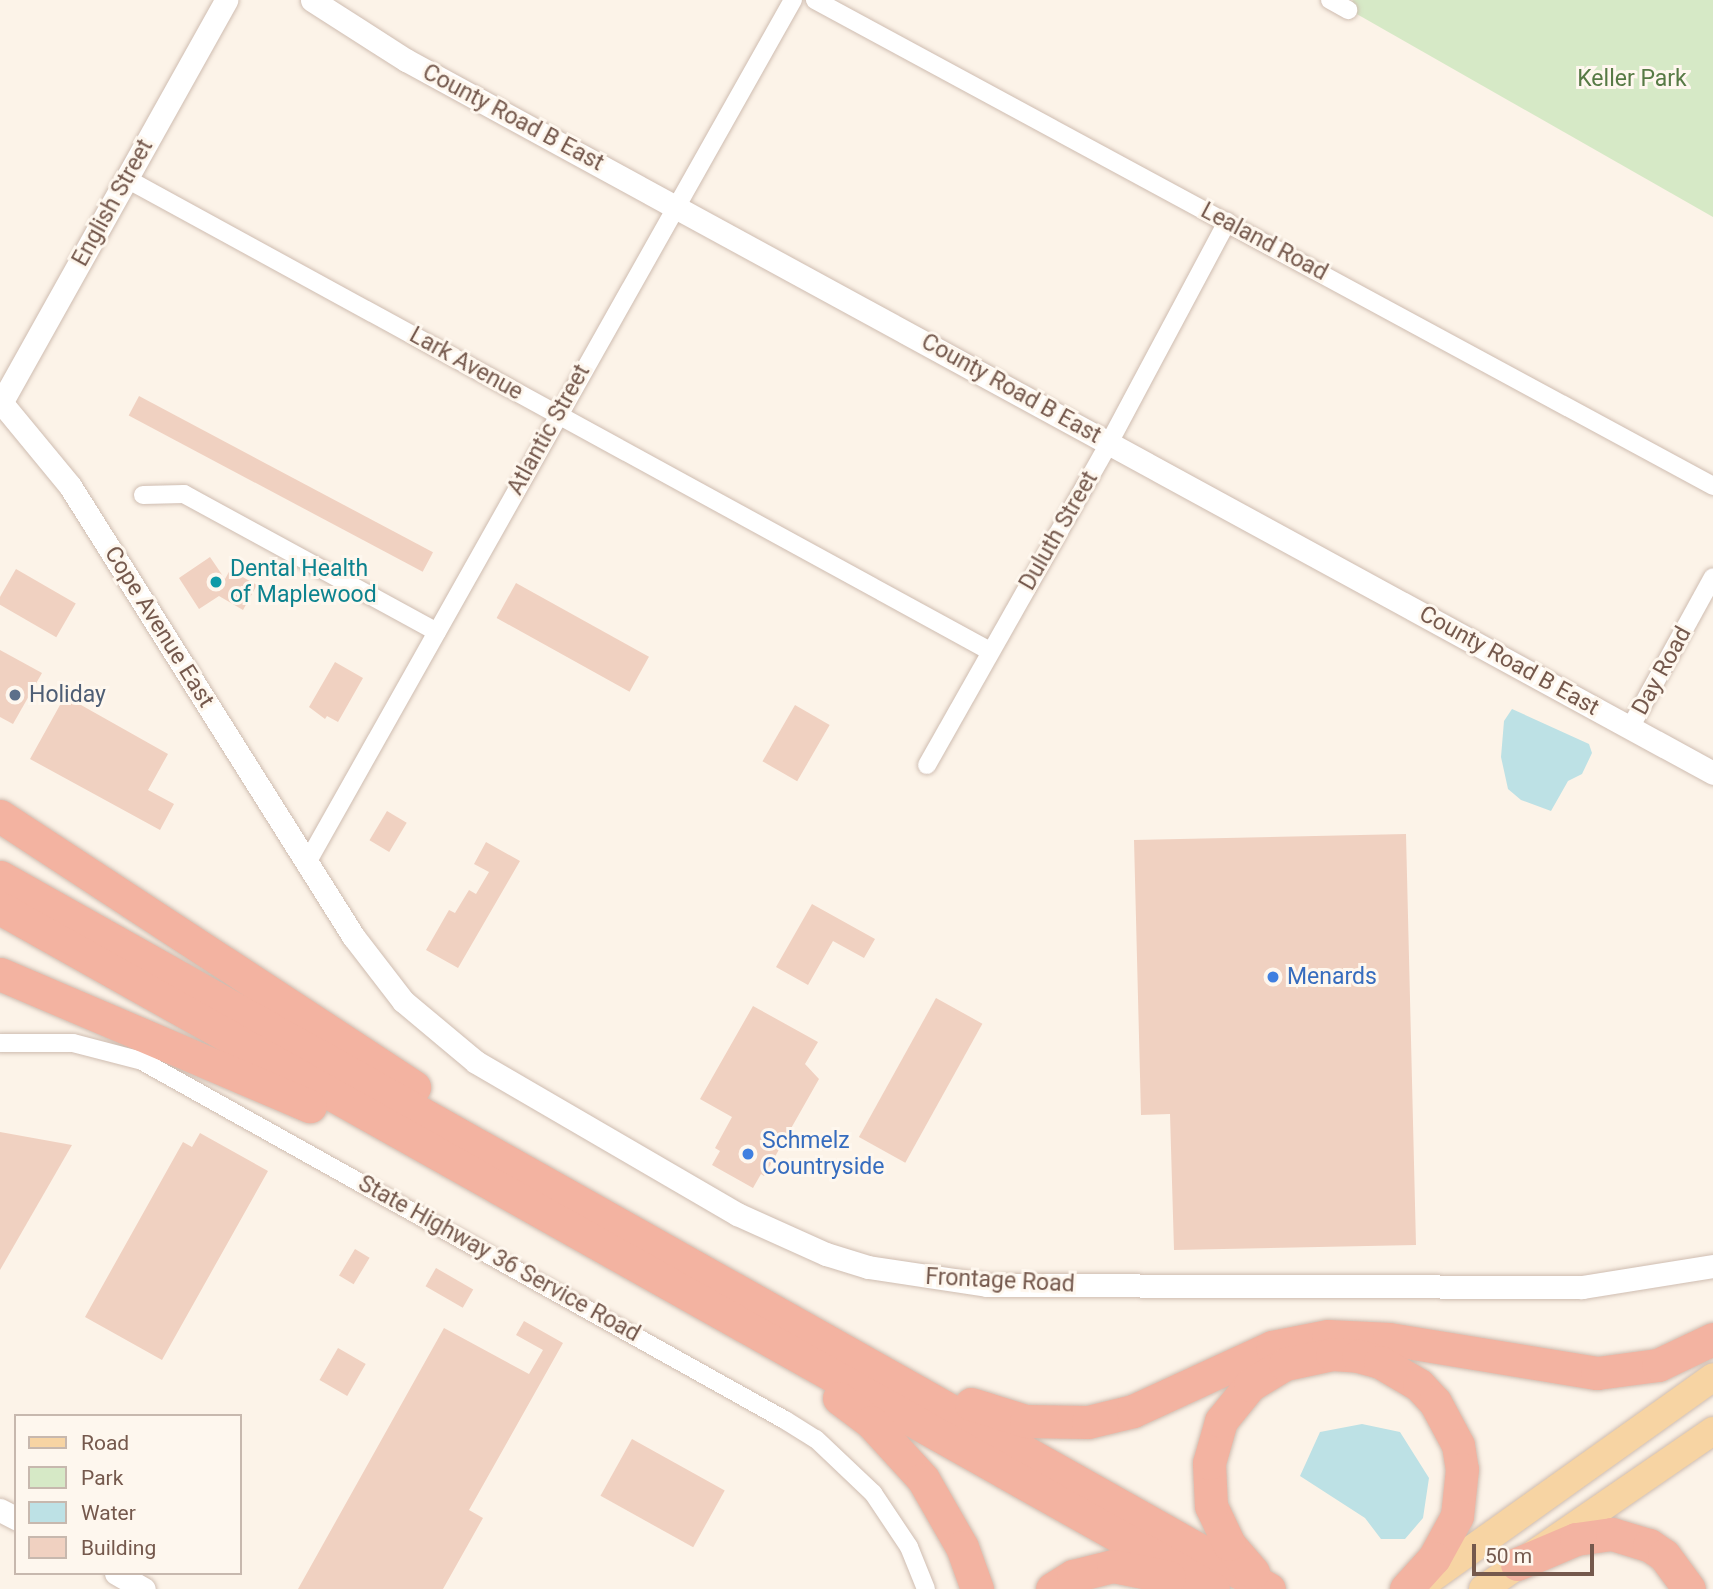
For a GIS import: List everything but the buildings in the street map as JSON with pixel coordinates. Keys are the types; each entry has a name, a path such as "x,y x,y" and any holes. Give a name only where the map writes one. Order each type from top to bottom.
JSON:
{"highway":[{"path":"0,816 385,1066 532,1173"},
{"path":"0,877 532,1173 1267,1588"},
{"path":"0,908 1213,1589"},
{"path":"0,974 260,1081 635,1264"},
{"path":"669,1283 853,1407 881,1432 923,1479 946,1515 976,1589"},
{"path":"843,1350 996,1414 1059,1423 1088,1422 1133,1411 1243,1359 1301,1340 1389,1339 1597,1373 1658,1365 1713,1339"},
{"path":"1267,1588 1218,1525 1210,1483 1213,1441 1221,1420 1250,1385 1285,1364 1332,1354 1380,1362 1419,1385 1449,1423 1458,1446 1462,1469 1457,1516 1434,1558 1406,1589"},
{"path":"1517,1564 1576,1539 1612,1534 1649,1545 1664,1556 1689,1589"},
{"path":"1052,1589 1073,1576 1114,1566 1152,1571 1198,1589"}],"main road":[{"path":"1416,1589 1713,1377"},
{"path":"1483,1589 1713,1431"}],"street":[{"name":"English Street","path":"1,403 226,0"},
{"name":"County Road B East","path":"312,0 406,60 1713,773"},
{"name":"Atlantic Street","path":"308,862 793,0"},
{"name":"Lealand Road","path":"815,0 1713,486"},
{"path":"1329,0 1348,10"},
{"name":"Lark Avenue","path":"127,178 990,650"},
{"name":"Duluth Street","path":"927,765 1109,443 1227,222"},
{"name":"Cope Avenue East","path":"1,403 70,486 308,862"},
{"path":"143,495 184,494 437,632"},
{"name":"Day Road","path":"1630,727 1713,577"},
{"name":"Frontage Road","path":"308,862 376,970 403,1001 460,1051 737,1214 826,1254 869,1267 987,1285 1514,1288 1629,1283 1713,1266"},
{"name":"State Highway 36 Service Road","path":"0,1042 73,1043 142,1061 785,1420 816,1439 873,1493 909,1547 926,1589"},
{"path":"120,1575 144,1589"}],"green space":[{"name":"Keller Park","path":"1353,0 1713,0 1713,217 1348,9"}],"water":[{"path":"1512,709 1589,744 1592,753 1582,774 1568,781 1551,811 1521,800 1508,789 1501,757 1504,721"},
{"path":"1362,1424 1400,1432 1429,1478 1423,1518 1405,1539 1381,1539 1365,1518 1300,1476 1320,1432"}],"place":[{"name":"Dental Health of Maplewood","path":"216,582"},
{"name":"Holiday","path":"15,695"},
{"name":"Menards","path":"1273,977"},
{"name":"Schmelz Countryside","path":"748,1154"}]}
